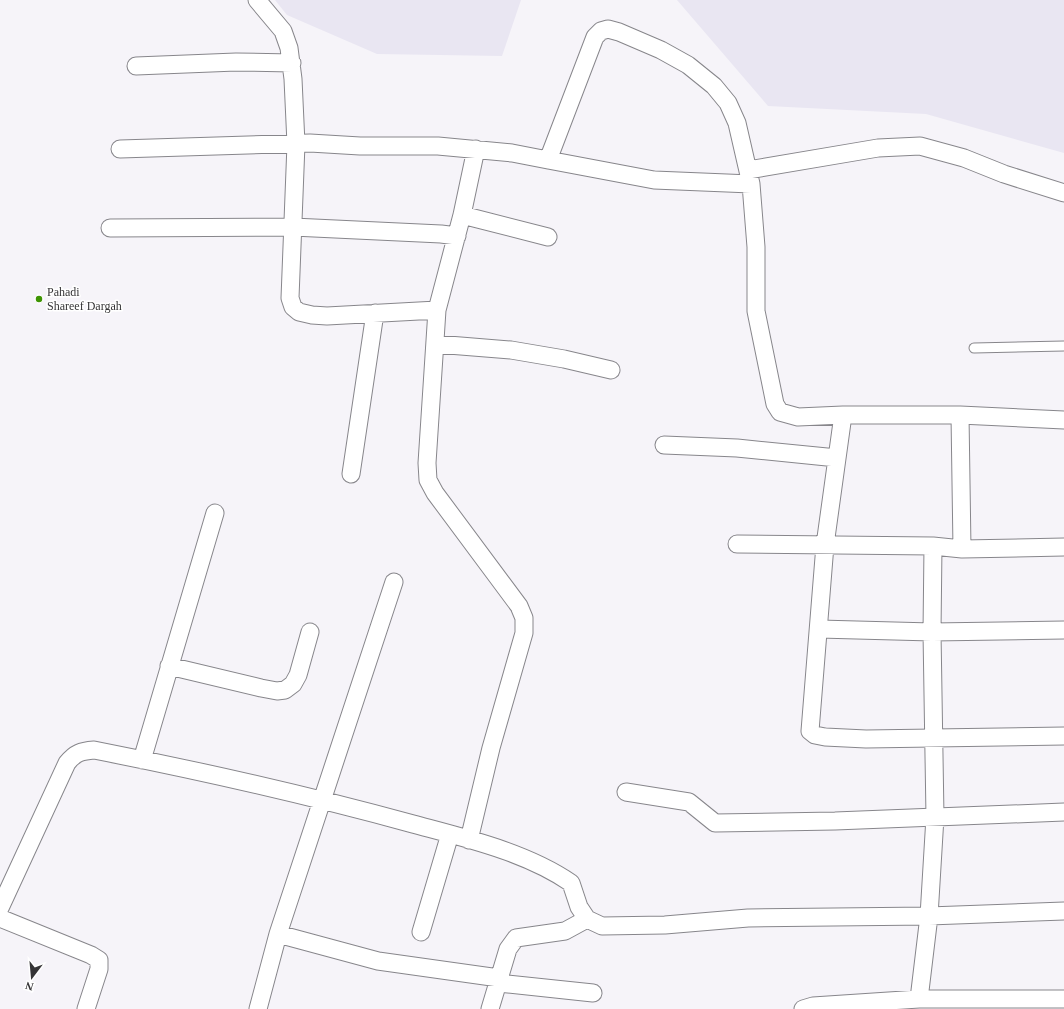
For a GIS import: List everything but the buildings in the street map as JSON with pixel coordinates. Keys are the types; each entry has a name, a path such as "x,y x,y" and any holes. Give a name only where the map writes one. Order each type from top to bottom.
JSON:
{"street":[{"path":"257,0 283,32 290,48 292,63 296,144 290,298 293,307 299,312 319,315 375,314 437,310"},
{"path":"548,160 595,37 601,31 608,29 620,32 662,50 688,65 714,86 728,103 737,123 750,177 756,247 756,311 775,404 780,412 798,417 843,415 960,416 1064,420"},
{"path":"136,66 236,62 292,63"},
{"path":"120,149 296,144 310,142 360,146 438,146 548,160 654,180 750,177 878,148 920,146 964,158 1004,174 1064,193"},
{"path":"469,840 491,748 524,633 524,618 519,606 434,493 428,480 428,441 436,344 437,310 457,236 476,150"},
{"path":"462,215 548,237"},
{"path":"110,228 293,227 457,236"},
{"path":"350,474 375,314"},
{"path":"436,344 511,350 564,359 611,370"},
{"path":"843,415 825,545 810,731 815,735 825,737 934,739 1064,736"},
{"path":"960,416 962,549"},
{"path":"664,445 737,448 837,458"},
{"path":"142,760 215,513"},
{"path":"737,544 933,546 962,549 1064,547"},
{"path":"919,999 929,916 935,817 932,632 933,546"},
{"path":"258,1009 278,934 321,799 394,582"},
{"path":"819,630 932,632 1064,630"},
{"path":"169,666 266,689 277,691 285,690 293,684 298,675 310,632"},
{"path":"86,1009 99,969 99,960 0,908 67,763 73,756 81,751 94,750 321,799 469,840 542,865 561,876 571,883 579,907 587,920 602,926 748,918 929,916 1064,911"},
{"path":"626,792 689,802 715,823 1064,812"},
{"path":"421,932 450,834"},
{"path":"490,1009 508,949 516,938 565,931 587,920"},
{"path":"278,934 378,961 499,981 593,993"},
{"path":"803,1009 813,1006 919,999 1064,998"}],"lane":[{"path":"974,348 1064,346"}],"shaded area":[{"path":"275,0 521,0 502,56 377,54 287,15"},
{"path":"677,0 1064,0 1064,153 926,114 768,106"}],"place":[{"name":"Pahadi Shareef Dargah","path":"39,299"}]}
